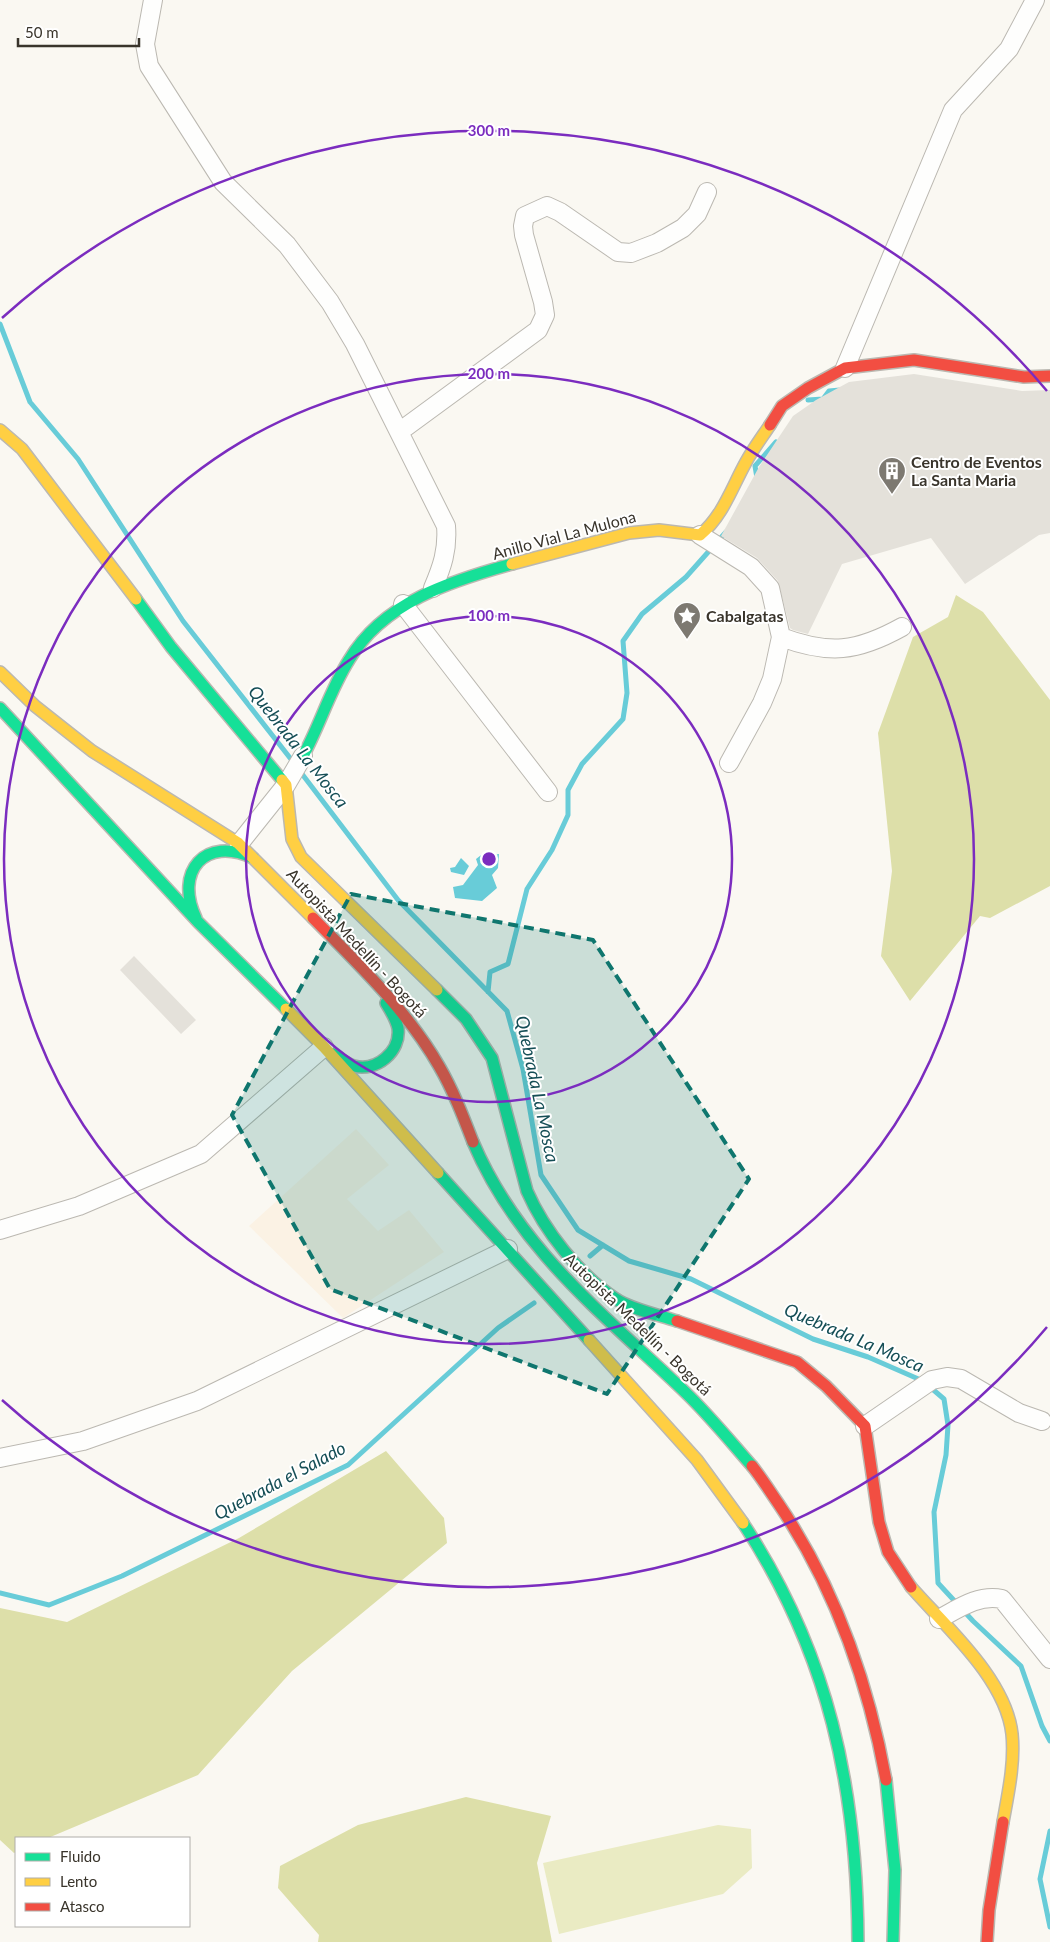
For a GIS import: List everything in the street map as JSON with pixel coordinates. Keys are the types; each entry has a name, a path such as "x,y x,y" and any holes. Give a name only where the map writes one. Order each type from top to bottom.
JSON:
{"main road":[{"path":"703,537 715,520 747,460 782,406 808,388 845,368 914,360 1024,377 1050,376"},
{"path":"0,430 22,449 104,554 171,647 290,779 292,839 301,857 466,1019 483,1043 494,1063 528,1191 541,1219 553,1235 600,1287 617,1300 797,1362 826,1386 865,1426 878,1522 888,1552 908,1584 946,1615 997,1690 1007,1711 1012,1735 1011,1773 990,1910 987,1942"},
{"name":"Anillo Vial La Mulona","path":"303,756 314,737 336,685 356,648 368,632 403,604 433,588 632,531 667,529 703,537"},
{"name":"Autopista Medellín - Bogotá","path":"0,672 56,725 87,748 239,844 260,863 372,979 409,1021 440,1067 496,1189 530,1238 591,1306 707,1414 748,1462 788,1517 812,1559 842,1620 862,1675 876,1724 888,1782 895,1841 896,1897 893,1942"},
{"path":"0,708 198,922 324,1047 697,1460 737,1513 767,1561 792,1608 816,1667 835,1724 847,1776 854,1826 859,1885 858,1942"},
{"path":"198,922 192,913 186,897 188,879 196,863 211,853 228,849 246,852 260,863"},
{"path":"324,1047 354,1066 369,1067 380,1062 394,1048 398,1033 396,1021 372,979"}],"street":[{"path":"154,0 145,44 149,66 223,182 287,245 330,302 355,344 446,526 447,542 444,563 433,588"},
{"path":"845,368 953,110 1010,49 1029,4"},
{"path":"399,432 538,330 545,315 541,292 524,235 525,216 547,206 560,212 618,252 631,253 657,243 683,228 698,214 707,192"},
{"path":"703,537 751,567 770,588 781,637 772,678 762,703 729,764"},
{"path":"403,604 548,792"},
{"path":"781,637 804,646 830,650 861,645 902,627"},
{"path":"239,844 290,779 303,756"},
{"path":"0,1230 78,1206 201,1154 324,1047"},
{"path":"0,1458 83,1441 197,1401 508,1250"},
{"path":"865,1426 907,1399 932,1380 947,1377 961,1379 1019,1413 1030,1418 1042,1420"},
{"path":"946,1615 972,1602 990,1596 1002,1598 1050,1659"}],"highlighted area":[{"path":"351,894 593,940 749,1179 607,1394 330,1289 232,1115"}],"shaded area":[{"path":"356,1129 389,1165 347,1199 378,1231 409,1210 444,1252 343,1318 249,1226"}],"green space":[{"path":"956,595 983,612 1050,700 1050,886 990,918 980,916 910,1001 881,956 892,871 878,733 913,637 948,617"},
{"path":"386,1451 444,1518 447,1543 292,1671 198,1775 50,1837 15,1837 14,1853 0,1840 0,1608 67,1622 239,1538"},
{"path":"466,1797 551,1816 537,1863 552,1942 318,1942 319,1935 278,1888 280,1866 358,1825"},
{"path":"718,1825 751,1829 752,1868 723,1894 559,1934 543,1863"}],"water":[{"path":"485,852 492,855 499,854 498,868 492,875 497,888 482,901 455,898 453,887 463,885 478,865 476,859"},
{"path":"461,858 469,866 464,875 451,872 450,868 455,867"}],"building":[{"name":"Centro de Eventos La Santa Maria","path":"914,374 1022,391 1050,390 1050,533 1039,535 965,584 931,538 842,564 808,634 793,630 790,628 778,581 757,558 721,536 759,467 793,416 816,400 849,382"},
{"path":"134,956 196,1020 181,1034 120,970"}],"waterway":[{"name":"Quebrada La Mosca","path":"0,324 30,402 78,459 183,621 294,763"},
{"path":"808,400 823,399 829,391 840,390"},
{"path":"757,478 755,466 776,442"},
{"path":"488,992 490,972 508,964 527,889 552,850 568,815 568,790 582,764 623,719 627,693 623,641 642,614 686,577 726,532"},
{"name":"Quebrada La Mosca","path":"299,770 398,900 507,1011 523,1069 541,1175 578,1230 629,1261 691,1279 813,1339 868,1357 923,1381"},
{"name":"Quebrada el Salado","path":"590,1256 603,1245"},
{"name":"Quebrada el Salado","path":"0,1593 49,1605 122,1576 348,1465 498,1328 534,1303"},
{"name":"Quebrada La Mosca","path":"930,1387 944,1399 948,1425 946,1455 934,1512 938,1583 973,1621 1021,1666 1042,1726 1050,1741"},
{"name":"Quebrada La Mosca","path":"1050,1831 1040,1879 1050,1927"}],"traffic: fast":[{"path":"303,756 342,671 363,640 380,623 420,597 466,578 512,564"},
{"path":"136,599 171,647 282,780"},
{"path":"0,708 198,922 286,1009"},
{"path":"196,918 190,901 189,886 192,873 198,862 208,855 221,851 236,852 253,858"},
{"path":"437,990 466,1019 492,1058 527,1191 553,1236 576,1265 616,1299 637,1309 677,1321"},
{"path":"333,1054 348,1064 362,1067 371,1066 385,1058 391,1052 398,1037 395,1018 386,1003"},
{"path":"473,1142 492,1181 514,1216 539,1248 594,1307 694,1401 752,1466"},
{"path":"438,1173 589,1340"},
{"path":"743,1523 773,1572 797,1622 817,1672 832,1724 844,1776 852,1830 858,1942"},
{"path":"886,1780 895,1870 893,1942"}],"traffic: slow":[{"path":"512,564 629,533 659,530 700,535 721,510 749,457 770,425"},
{"path":"0,430 22,449 136,599"},
{"path":"0,672 35,706 92,751 238,843 313,918"},
{"path":"282,780 286,785 292,839 301,857 437,990"},
{"path":"286,1009 324,1047 438,1173"},
{"path":"589,1340 697,1460 743,1523"},
{"path":"911,1587 972,1655 999,1693 1007,1714 1013,1745 1003,1822"}],"traffic: jam":[{"path":"770,425 782,406 808,388 845,368 914,360 1024,377 1050,376"},
{"path":"313,918 397,1006 426,1045 449,1084 473,1142"},
{"path":"677,1321 797,1362 826,1386 865,1426 879,1522 888,1552 911,1587"},
{"path":"752,1466 798,1535 816,1568 847,1636 870,1707 886,1780"},
{"path":"987,1942 989,1910 1003,1822"}],"place":[{"name":"Centro de Eventos La Santa Maria","path":"892,495"},
{"name":"Cabalgatas","path":"687,640"}]}
